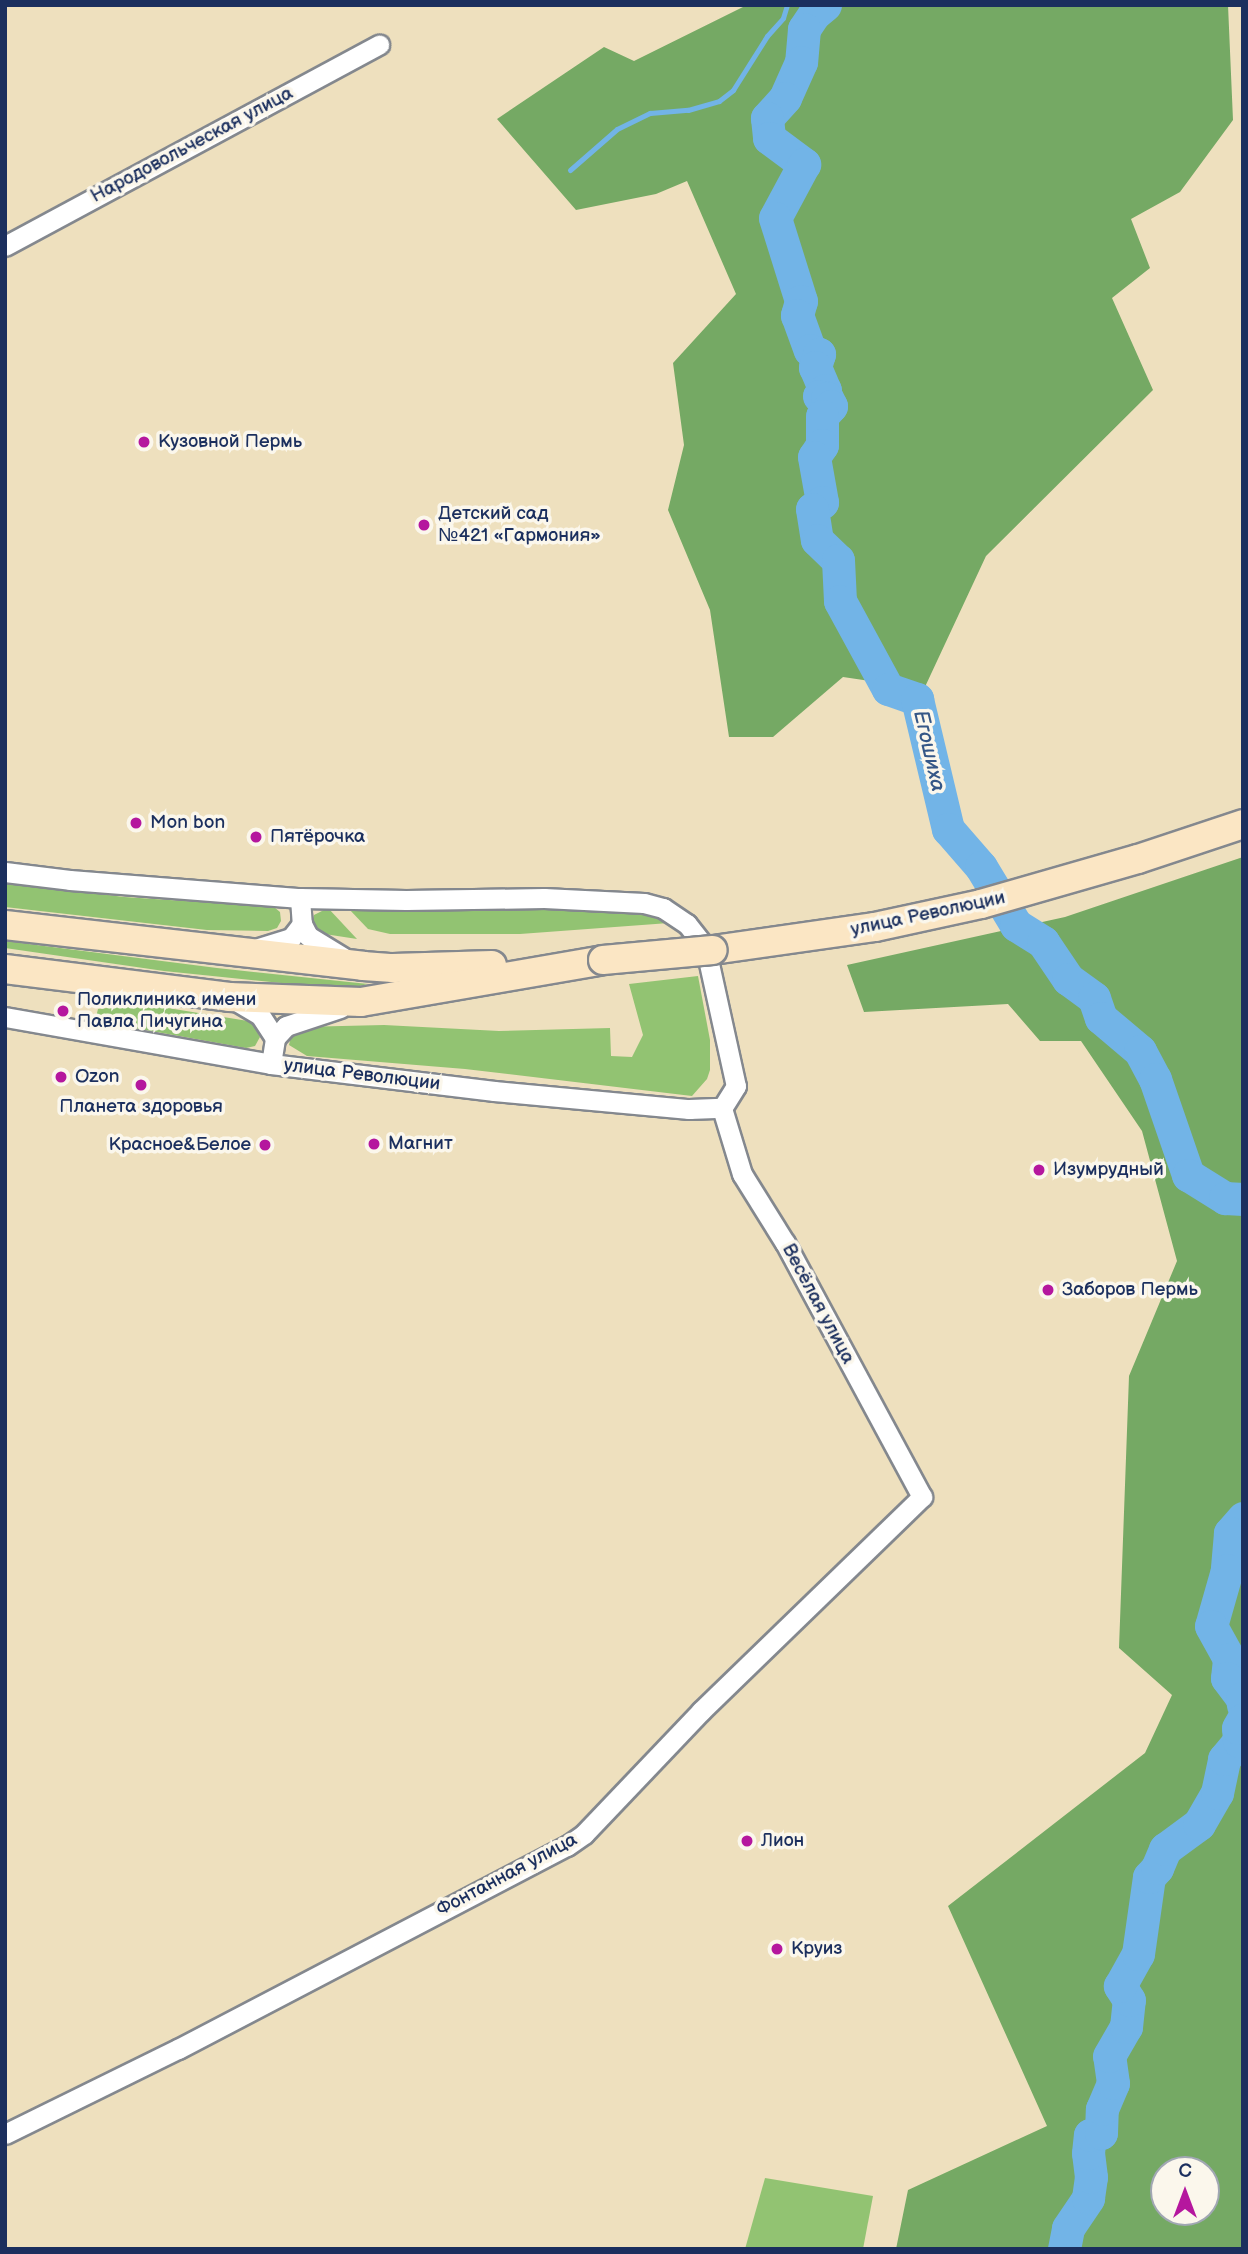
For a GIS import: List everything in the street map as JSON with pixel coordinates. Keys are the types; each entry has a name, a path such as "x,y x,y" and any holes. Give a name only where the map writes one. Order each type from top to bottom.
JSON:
{"main road":[{"name":"улица Революции","path":"5,925 228,952 393,968 603,960 758,946 889,925 994,901 1138,859 1243,824"},
{"name":"улица Революции","path":"5,969 229,997 361,1002 603,960"}],"street":[{"name":"Народовольческая улица","path":"5,247 379,45"},
{"path":"5,872 70,880 300,898 544,898 644,903 663,908 687,924 701,943 708,959 736,1086 722,1108"},
{"path":"300,898 302,924 308,936 330,952 363,966"},
{"path":"228,952 268,947 290,938 302,924"},
{"path":"229,997 260,1015 275,1038"},
{"path":"271,1064 275,1038 286,1026 305,1017 361,1002"},
{"name":"улица Революции","path":"5,1017 271,1064 494,1091 689,1109 722,1108"},
{"name":"Весёлая улица","path":"722,1108 742,1174 785,1243 922,1497"},
{"name":"Фонтанная улица","path":"5,2134 178,2049 560,1851 584,1834 701,1711 922,1497"}],"green space":[{"path":"747,5 1228,5 1233,120 1180,192 1131,219 1150,268 1112,298 1153,390 986,556 924,689 843,677 773,737 729,737 710,610 668,510 684,445 673,363 736,294 687,181 656,194 576,210 497,119 604,47 634,61"},
{"path":"1243,857 1243,2249 896,2249 908,2190 1047,2126 948,1906 1145,1753 1172,1695 1119,1648 1129,1376 1177,1261 1142,1131 1081,1041 1040,1041 1008,1004 864,1012 847,965 1065,917"},
{"path":"5,882 124,897 274,907 280,912 281,921 277,928 268,931 207,930 5,907"},
{"path":"328,908 357,939 318,933 313,926 314,915"},
{"path":"348,908 631,910 669,923 520,934 390,934 368,929"},
{"path":"5,941 368,984 351,988 301,985 164,971 5,948"},
{"path":"698,976 710,1040 710,1070 707,1079 692,1096 465,1069 307,1056 289,1045 291,1036 300,1027 384,1025 499,1031 610,1028 611,1056 632,1057 643,1035 629,984"},
{"path":"143,1004 248,1021 254,1023 260,1037 255,1046 246,1048 95,1021 98,1009"},
{"path":"765,2178 873,2196 863,2249 745,2249"}],"waterway":[{"path":"570,170 617,129 650,113 688,110 719,101 733,90 767,36 783,18 787,5"},
{"name":"Егошиха","path":"825,5 814,14 804,29 801,62 785,98 767,118 769,138 804,164 775,218 801,301 797,315 810,350 819,354 815,367 825,390 819,396 827,398 831,406 822,416 822,445 814,457 822,502 812,509 817,540 838,560 840,601 888,689 917,699 948,829 981,867 1016,925 1043,942 1068,979 1094,998 1101,1018 1140,1051 1155,1079 1188,1175 1225,1198 1243,1199"},
{"name":"Егошиха","path":"1243,1518 1230,1533 1227,1570 1211,1626 1229,1659 1227,1678 1242,1698 1243,1705"},
{"path":"1227,1570 1243,1577"},
{"name":"Егошиха","path":"1064,2249 1068,2228 1088,2198 1091,2177 1088,2153 1090,2135 1101,2133 1102,2109 1113,2083 1109,2056 1126,2027 1129,2000 1120,1986 1138,1954 1149,1877 1157,1868 1165,1849 1199,1824 1217,1793 1224,1759 1239,1741 1238,1728 1243,1719"}],"place":[{"name":"Кузовной Пермь","path":"144,442"},
{"name":"Детский сад №421 «Гармония»","path":"424,525"},
{"name":"Mon bon","path":"136,823"},
{"name":"Пятёрочка","path":"256,837"},
{"name":"Поликлиника имени Павла Пичугина","path":"63,1011"},
{"name":"Ozon","path":"61,1077"},
{"name":"Планета здоровья","path":"141,1085"},
{"name":"Магнит","path":"374,1144"},
{"name":"Красное&Белое","path":"265,1145"},
{"name":"Изумрудный","path":"1039,1170"},
{"name":"Заборов Пермь","path":"1048,1290"},
{"name":"Лион","path":"747,1841"},
{"name":"Круиз","path":"777,1949"}]}
